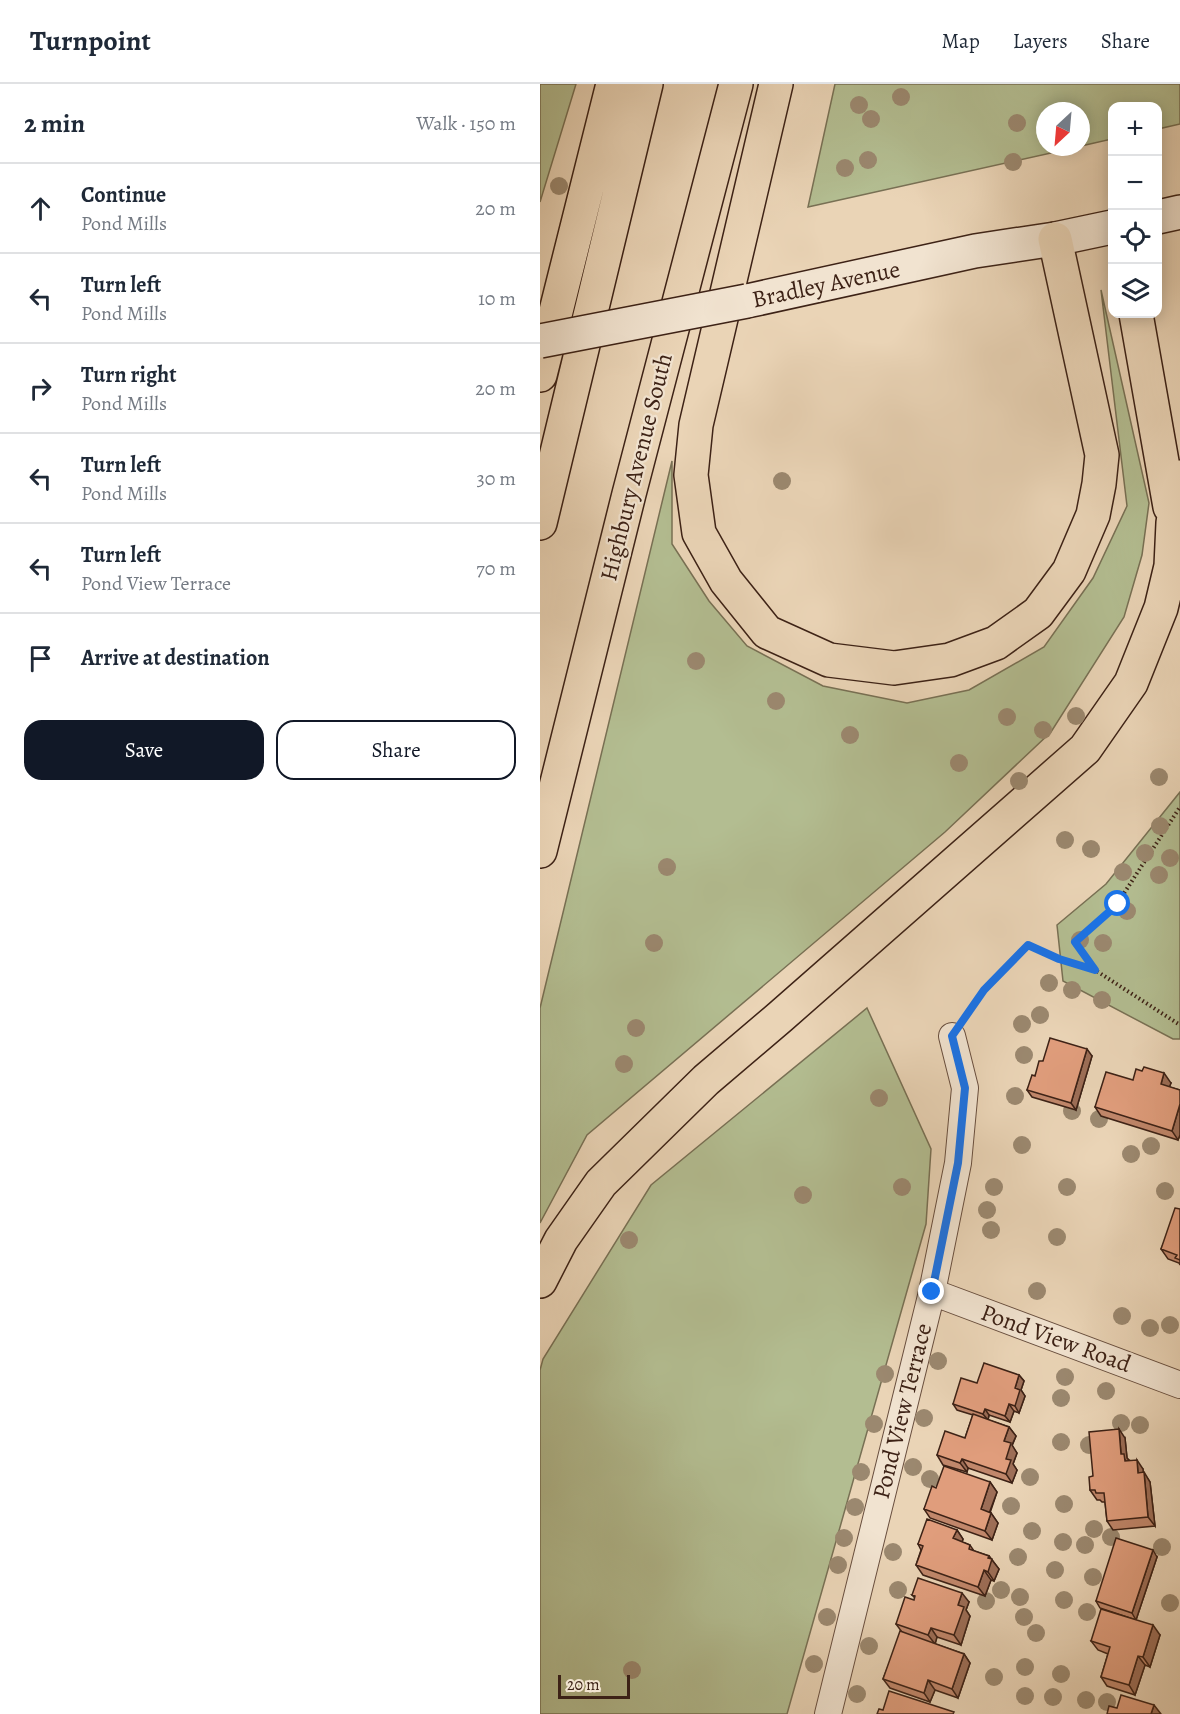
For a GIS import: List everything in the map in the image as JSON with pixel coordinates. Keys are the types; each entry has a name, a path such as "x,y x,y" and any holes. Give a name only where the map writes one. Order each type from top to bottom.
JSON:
{"highway":[{"path":"540,375 613,84"},
{"path":"540,523 646,84"},
{"name":"Highbury Avenue South","path":"540,851 629,494 736,84"},
{"path":"776,84 696,425 691,476 699,533 726,581 767,632 829,660 894,668 950,660 996,643 1038,613 1069,571 1093,515 1099,484 1101,455 1055,239"},
{"path":"1137,318 1173,524"},
{"path":"540,1281 561,1240 601,1183 706,1080 1085,749 1131,683 1161,608 1171,566 1173,524 1180,477"}],"main road":[{"path":"1162,216 1180,212"},
{"name":"Bradley Avenue","path":"540,341 747,302 975,251 1108,228"}],"street":[{"name":"Pond View Terrace","path":"828,1714 932,1292 958,1163 965,1088 952,1036"},
{"name":"Pond View Road","path":"932,1292 1180,1385"}],"path":[{"path":"1095,970 1075,942 1118,904 1180,807"},
{"path":"952,1036 984,990 1028,945 1059,959 1095,970 1180,1025"}],"green space":[{"path":"540,84 576,84 540,202"},
{"path":"835,84 1180,84 1180,124 1162,128 1162,102 1108,102 1108,140 1090,144 1090,102 1036,102 1038,156 808,207"},
{"path":"1101,290 1149,503 1142,555 1124,617 1051,732 945,832 587,1135 540,1223 540,1008 672,461 672,544 709,601 747,646 823,686 907,703 969,690 1044,647 1093,578 1127,506"},
{"path":"1180,792 1180,1039 1173,1039 1063,981 1057,925 1106,884"},
{"path":"867,1008 931,1149 926,1224 787,1714 540,1714 540,1370 543,1359 651,1185"}],"building":[{"path":"1050,1038 1087,1049 1071,1103 1027,1090 1032,1075 1035,1076 1039,1061 1043,1061"},
{"path":"1144,1067 1164,1073 1161,1084 1180,1090 1180,1104 1172,1131 1095,1107 1106,1072 1133,1080 1136,1069 1142,1071"},
{"path":"1175,1208 1180,1209 1180,1260 1175,1258 1177,1255 1161,1249"},
{"path":"984,1363 1019,1375 1015,1388 1020,1390 1015,1406 1009,1404 1005,1416 985,1409 983,1414 953,1404 961,1378 977,1383"},
{"path":"973,1414 1009,1427 1004,1441 1011,1443 1006,1459 1011,1460 1006,1474 962,1459 960,1463 937,1455 945,1431 965,1438"},
{"path":"1119,1429 1121,1454 1124,1454 1125,1461 1137,1460 1138,1473 1144,1472 1148,1517 1107,1521 1104,1493 1090,1490 1089,1477 1093,1476 1089,1432"},
{"path":"944,1466 990,1482 981,1509 991,1513 985,1531 924,1509 932,1486 936,1488"},
{"path":"927,1519 957,1530 953,1538 970,1545 969,1549 992,1559 988,1572 984,1570 978,1587 916,1565 923,1546 918,1544"},
{"path":"1116,1538 1153,1550 1132,1613 1096,1601"},
{"path":"918,1578 962,1593 958,1605 964,1607 954,1635 931,1628 928,1635 896,1624 905,1597 914,1600 915,1596 912,1595"},
{"path":"1101,1609 1153,1625 1143,1657 1138,1656 1129,1685 1101,1677 1110,1647 1091,1641"},
{"path":"900,1631 964,1654 952,1689 928,1680 924,1693 883,1679"},
{"path":"889,1691 954,1712 953,1714 877,1714 879,1709 883,1710"},
{"path":"1121,1695 1154,1705 1151,1714 1107,1714 1109,1706 1117,1708"}],"route":[{"path":"932,1292 958,1163 965,1088 952,1036 984,990 1028,945 1059,959 1095,970 1075,942 1118,904"}]}
